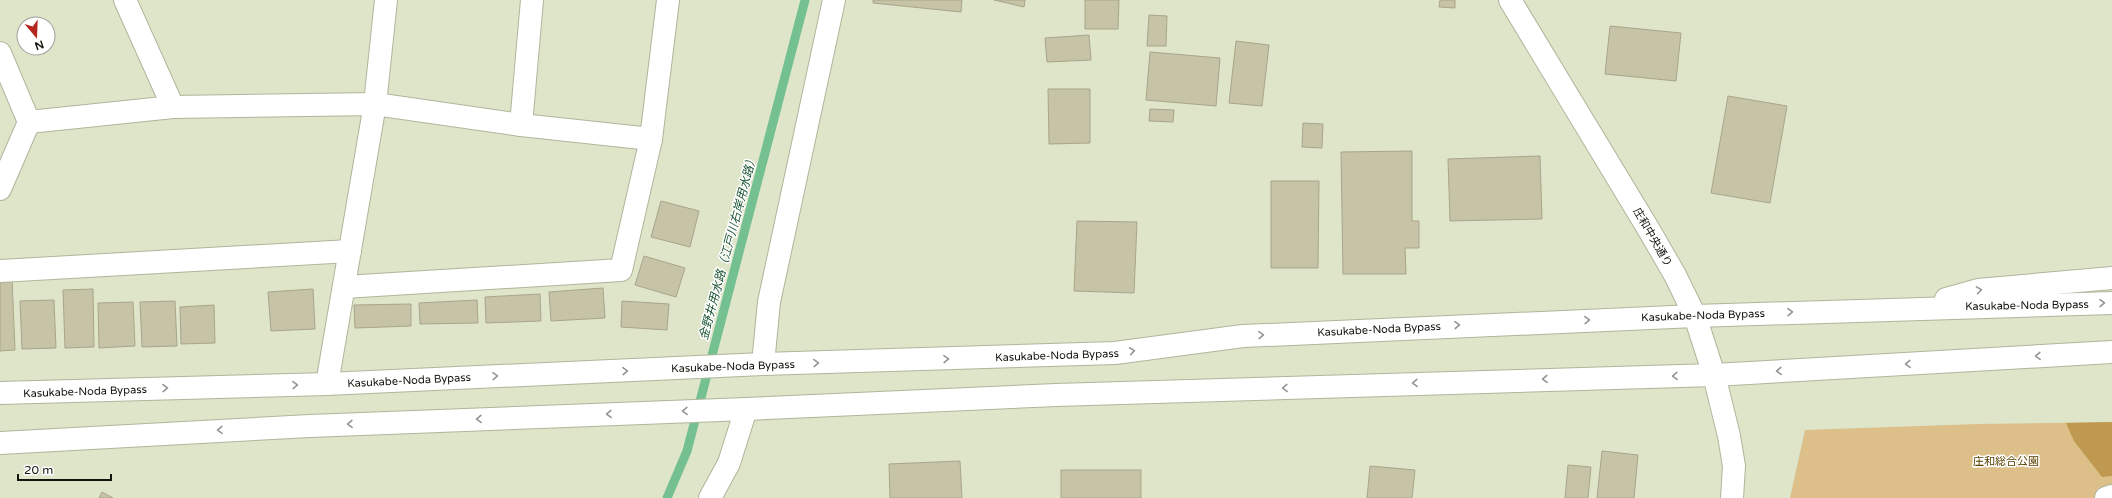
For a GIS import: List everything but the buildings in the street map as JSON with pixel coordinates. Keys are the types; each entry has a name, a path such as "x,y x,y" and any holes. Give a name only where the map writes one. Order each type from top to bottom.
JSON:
{"main road":[{"path":"125,0 173,107"},
{"path":"327,384 375,104 386,0"},
{"path":"521,125 532,0"},
{"path":"344,287 621,270 651,139 668,0"},
{"path":"763,364 769,302 834,0"},
{"name":"庄和中央通り","path":"1510,0 1656,243 1695,316 1714,375 1734,466 1732,498"},
{"path":"0,53 29,122 0,189"},
{"path":"29,122 173,107 375,104 521,125 651,139"},
{"path":"0,271 350,251"},
{"path":"1914,308 1978,290 2112,278"},
{"name":"Kasukabe-Noda Bypass","path":"0,393 327,384 763,364 1115,353 1243,336 1695,316 2112,303"},
{"path":"0,442 310,426 1072,395 1714,375 2112,352"},
{"path":"710,498 729,463 746,409"},
{"path":"2106,498 2112,496"}],"green space":[{"name":"庄和総合公園","path":"2112,422 2112,498 1790,498 1805,430 1978,424"}],"shaded area":[{"path":"2112,422 2112,476 2102,477 2074,441 2066,423"}],"waterway":[{"name":"金野井用水路（江戸川右岸用水路）","path":"667,498 687,451 805,0"}]}
